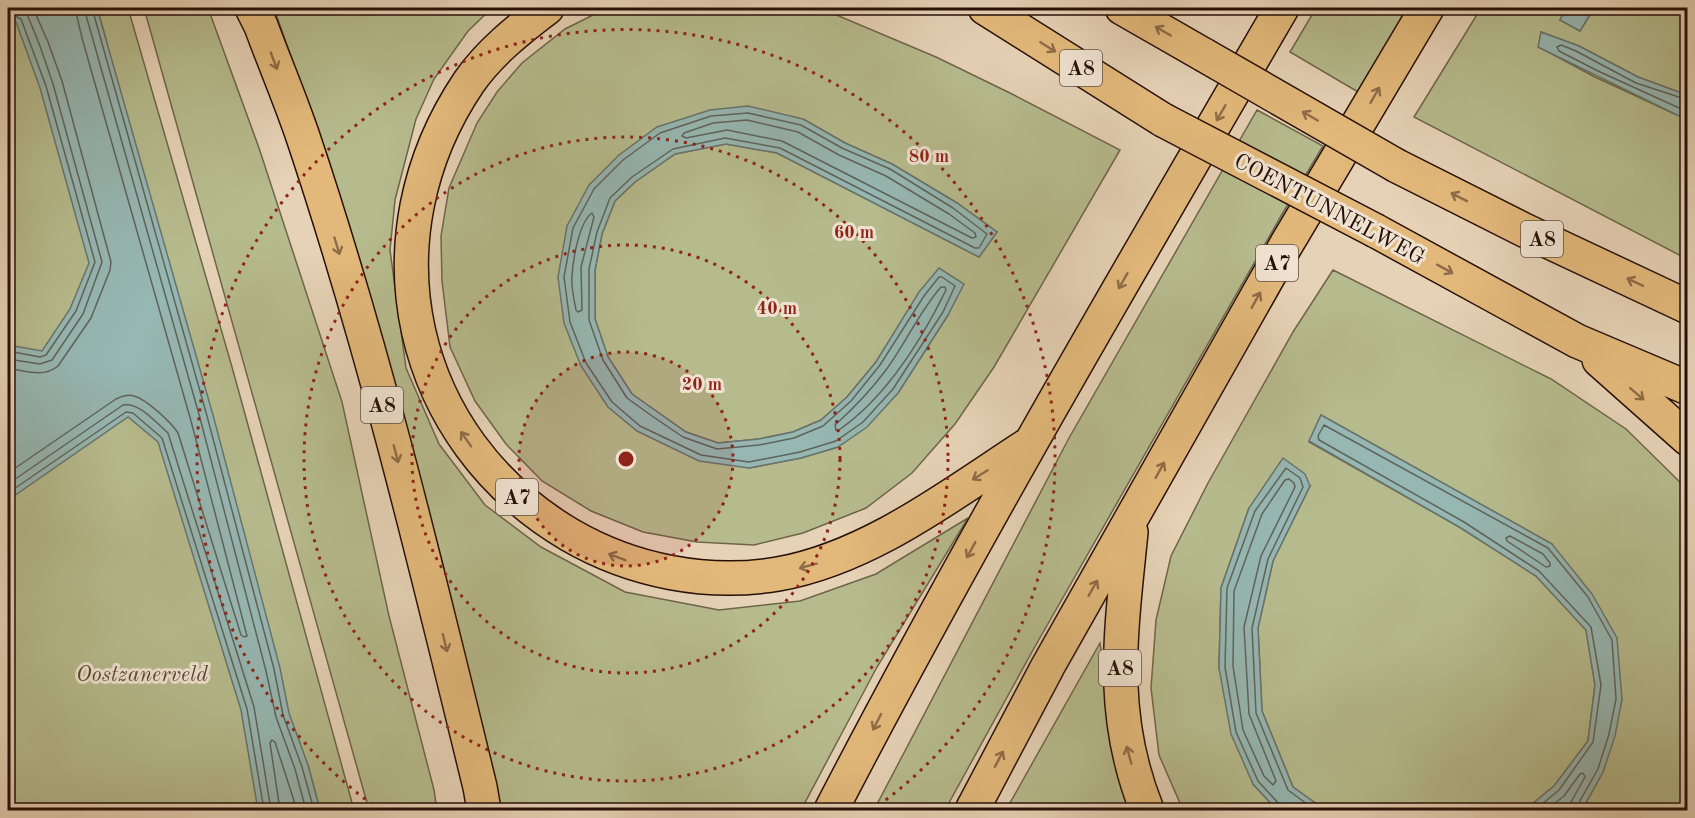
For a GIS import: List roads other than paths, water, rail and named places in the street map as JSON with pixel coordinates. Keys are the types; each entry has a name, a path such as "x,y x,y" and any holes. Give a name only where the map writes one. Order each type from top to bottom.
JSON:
{"highway":[{"name":"A8","path":"252,8 304,139 356,310 420,539 480,787 483,810"},
{"name":"A7","path":"546,8 518,30 491,56 470,80 452,111 436,142 425,176 412,240 411,273 414,308 430,375 443,404 463,436 504,486 551,524 605,553 631,563 672,573 746,578 779,574 821,563 860,547 896,528 1029,444"},
{"name":"A8","path":"1122,8 1397,166 1524,230 1688,307"},
{"name":"A7","path":"831,810 898,681 1029,444 1282,8"},
{"name":"A7","path":"972,810 1048,666 1287,245 1427,8"},
{"name":"COENTUNNELWEG","path":"984,10 1163,120 1376,231 1577,341 1688,388"},
{"name":"A8","path":"1577,341 1688,438"},
{"name":"A8","path":"1132,521 1121,627 1119,674 1125,740 1135,778 1147,810"}],"water":[{"path":"8,8 97,8 213,415 280,668 289,713 308,765 320,810 258,810 241,710 158,442 128,417 8,500 8,345 42,351 70,309 89,263 40,88 16,22 8,25"},
{"path":"1566,8 1594,8 1580,31 1560,20"},
{"path":"1541,32 1579,46 1638,77 1687,95 1687,118 1538,47"},
{"path":"748,106 803,119 845,143 892,164 957,203 997,232 979,257 777,153 726,144 675,154 635,182 615,201 602,234 595,270 595,319 608,357 632,394 686,432 718,443 759,439 793,432 821,420 847,397 876,362 919,292 939,268 964,284 948,315 898,393 867,427 838,447 801,458 749,468 699,461 637,431 608,407 581,366 564,323 558,277 567,226 589,185 619,155 657,127 710,110"},
{"path":"1321,415 1552,544 1592,594 1617,638 1622,699 1615,736 1603,772 1582,810 1525,810 1554,786 1588,741 1595,685 1586,630 1536,576 1461,528 1309,441"},
{"path":"1283,458 1305,474 1310,486 1273,561 1258,628 1262,711 1293,787 1325,810 1277,810 1253,784 1231,734 1219,668 1221,588 1249,508"}],"park label":[{"name":"Oostzanerveld","path":"142,673"}]}
